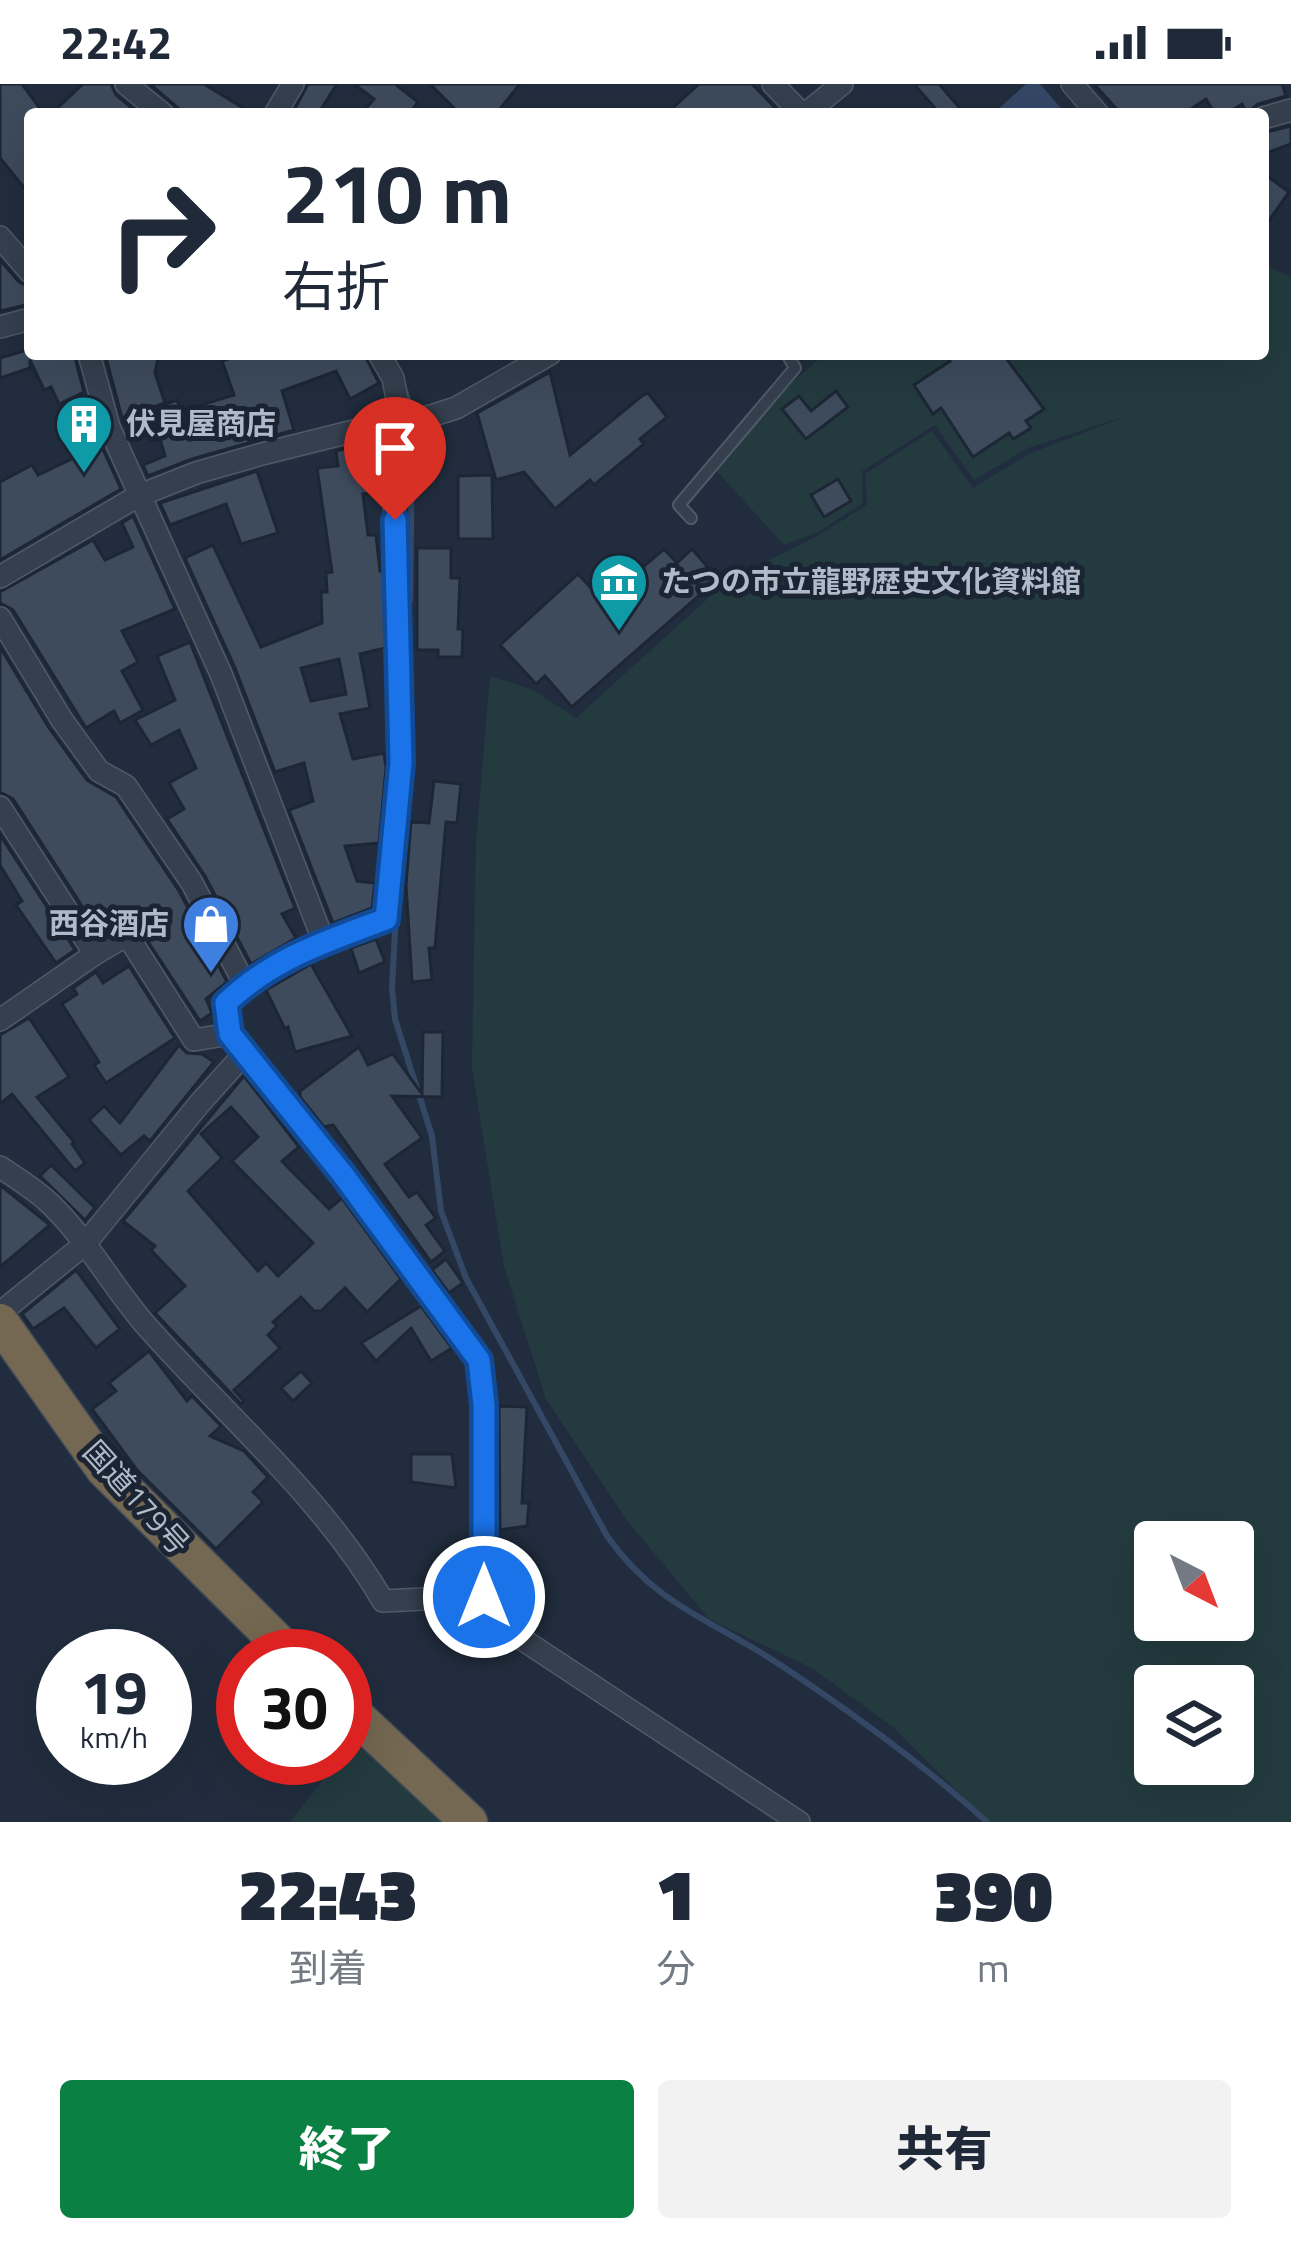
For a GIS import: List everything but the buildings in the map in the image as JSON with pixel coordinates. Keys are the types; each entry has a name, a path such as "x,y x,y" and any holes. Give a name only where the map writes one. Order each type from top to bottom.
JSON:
{"highway":[{"name":"国道179号","path":"0,1322 104,1469 265,1629"},
{"path":"372,1731 469,1822"}],"street":[{"path":"125,84 155,108"},
{"path":"773,84 797,108"},
{"path":"811,108 842,84"},
{"path":"1072,84 1093,108"},
{"path":"0,237 24,265"},
{"path":"91,360 109,428 221,674 323,940"},
{"path":"383,360 393,377 402,425 388,456 398,553 401,763 386,919 323,940 245,985 226,1003 230,1034 344,1176 479,1360 484,1405 484,1597 493,1620 799,1822"},
{"path":"0,577 138,496 196,472 366,428 402,425 456,408 540,360"},
{"path":"0,618 74,737 99,771 126,786 192,883 245,985"},
{"path":"0,807 94,954"},
{"path":"0,1020 127,935 194,1040 230,1034"},
{"path":"0,1312 85,1244 244,1054"},
{"path":"0,1167 45,1199 85,1244 142,1321 300,1488 357,1556 383,1601 484,1597"}],"lane":[{"path":"691,518 679,506 795,368 790,360"}],"green space":[{"path":"1269,268 1291,277 1291,1822 988,1822 894,1728 812,1668 709,1619 626,1519 546,1399 504,1267 472,1068 476,842 490,676 533,690 576,718 726,582 819,535 867,505 865,474 932,431 973,488 1029,454 1129,415 1028,448 974,480 935,425 862,471 863,503 818,532 784,545 714,468 765,406 818,360 1269,360"},
{"path":"372,1758 450,1822 290,1822 319,1785 372,1785"}],"water":[{"path":"1026,84 1040,84 1061,108 999,108"}],"waterway":[{"path":"405,390 419,435 412,457 410,601"},
{"path":"396,914 395,1019 432,1136 441,1211 466,1278 607,1536 666,1596 835,1702 987,1822"}],"place":[{"name":"伏見屋商店","path":"84,475"},
{"name":"たつの市立龍野歴史文化資料館","path":"619,633"},
{"name":"西谷酒店","path":"211,975"}],"route":[{"path":"395,520 401,763 386,919 323,940 276,963 226,1003 230,1034 244,1054 344,1176 479,1360 484,1405 484,1597"}]}
